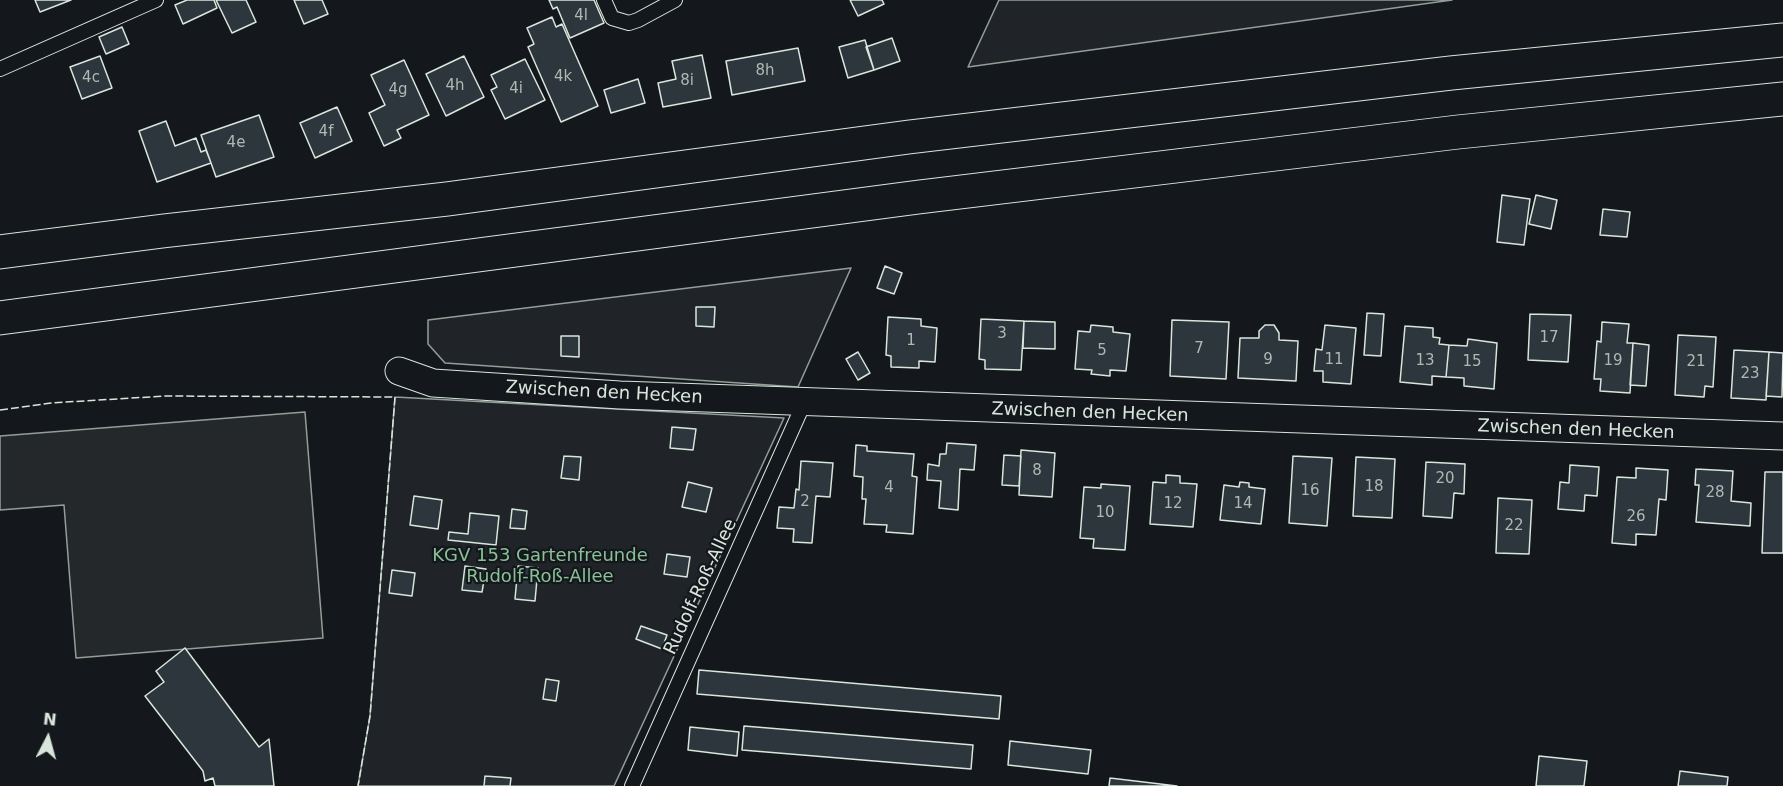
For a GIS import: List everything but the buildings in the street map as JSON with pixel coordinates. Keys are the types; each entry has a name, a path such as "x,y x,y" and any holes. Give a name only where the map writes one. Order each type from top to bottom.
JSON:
{"highway":[{"path":"0,252 447,199 921,135 1451,73 1783,40"},
{"path":"0,318 931,196 1458,132 1783,99"}],"street":[{"name":"Zwischen den Hecken","path":"399,371 434,383 620,395 1783,436"}],"lane":[{"path":"0,69 156,0"},
{"path":"604,0 612,18 629,23 675,0"},
{"name":"Rudolf-Roß-Allee","path":"632,786 804,403"}],"green space":[{"path":"999,0 1452,0 968,67"},
{"path":"851,268 798,387 445,363 428,344 428,320"},
{"name":"KGV 153 Gartenfreunde Rudolf-Roß-Allee","path":"395,397 784,418 614,786 358,786 370,716"}],"shaded area":[{"path":"305,412 323,638 76,658 64,505 0,510 0,436"}],"fence":[{"path":"0,410 51,403 165,396 395,397 370,716 358,786"}]}
